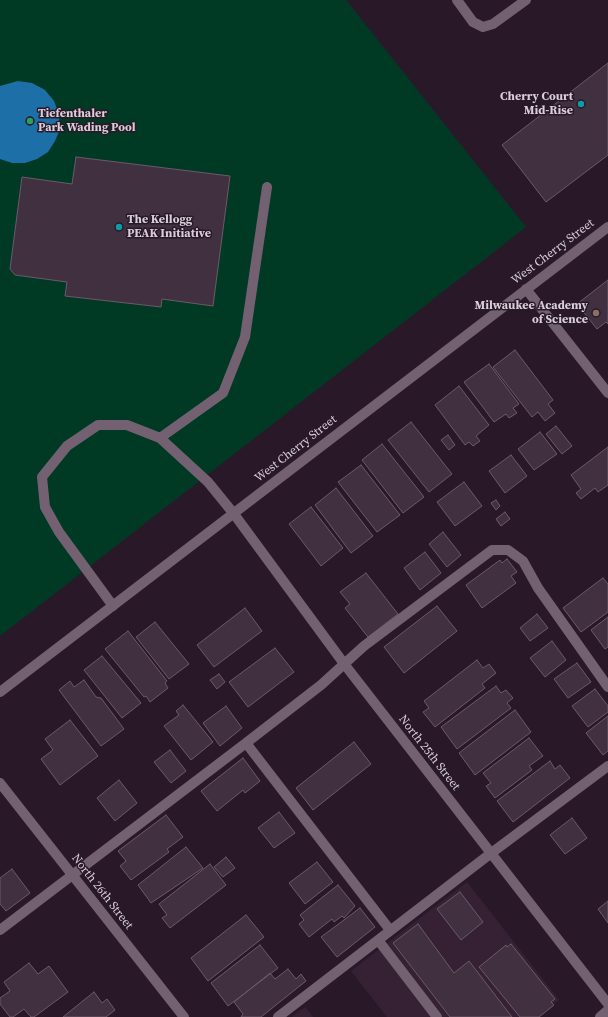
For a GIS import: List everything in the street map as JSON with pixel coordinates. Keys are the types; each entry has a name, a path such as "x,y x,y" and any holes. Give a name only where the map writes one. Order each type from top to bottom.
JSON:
{"street":[{"path":"457,0 473,22 483,27 493,24 526,0"},
{"path":"160,438 223,393 245,337 267,187"},
{"name":"West Cherry Street","path":"0,692 608,227"},
{"path":"526,289 608,393"},
{"name":"North 25th Street","path":"113,606 59,532 44,507 42,477 67,446 98,425 127,424 160,438 208,482 234,514 345,665 490,854 608,1004"},
{"path":"0,930 246,744 345,665 364,646 492,550 508,550 523,561 538,588 608,687"},
{"path":"246,744 390,930"},
{"path":"278,1017 390,930 608,766"},
{"name":"North 26th Street","path":"0,783 184,1017"},
{"path":"378,940 437,1017"},
{"path":"600,1017 608,1010"}],"shaded area":[{"path":"467,882 559,1000 536,1017 387,1017 351,971"},
{"path":"305,1007 313,1017 292,1017"}],"green space":[{"path":"0,0 346,0 526,227 0,636"}],"water":[{"name":"Tiefenthaler Park Wading Pool","path":"18,81 32,83 45,90 54,101 59,114 60,129 48,152 37,159 25,163 12,163 0,159 0,86"}],"building":[{"name":"Cherry Court Mid-Rise","path":"608,63 608,155 546,202 502,145"},
{"name":"The Kellogg PEAK Initiative","path":"76,157 230,176 213,306 162,299 161,307 65,296 67,282 15,275 10,269 22,177 72,184"},
{"name":"Milwaukee Academy of Science","path":"608,280 608,324 606,322 597,329 577,304"},
{"path":"515,350 553,400 548,404 555,413 545,421 538,412 532,417 493,367"},
{"path":"489,364 519,404 513,408 517,413 509,418 506,414 494,422 464,382"},
{"path":"459,386 489,425 476,436 480,441 473,446 469,442 465,445 435,405"},
{"path":"411,422 452,474 429,492 388,440"},
{"path":"556,426 572,446 562,454 546,434"},
{"path":"540,432 557,454 534,470 518,449"},
{"path":"448,435 455,445 449,450 441,440"},
{"path":"382,444 424,497 403,513 362,460"},
{"path":"608,447 608,485 598,492 595,488 581,499 576,493 581,489 571,475"},
{"path":"511,455 527,476 505,493 489,471"},
{"path":"361,465 400,515 377,532 338,482"},
{"path":"464,482 482,506 455,526 437,502"},
{"path":"336,488 373,536 351,553 315,505"},
{"path":"496,500 500,506 496,510 491,503"},
{"path":"311,507 343,548 321,566 289,524"},
{"path":"505,512 510,519 501,526 496,519"},
{"path":"443,532 461,555 447,567 429,544"},
{"path":"425,552 441,573 420,590 404,568"},
{"path":"507,559 517,572 511,576 516,583 482,608 466,585 500,560 502,563"},
{"path":"366,573 398,614 368,637 345,608 350,604 340,592"},
{"path":"603,578 608,584 608,612 581,632 563,608"},
{"path":"437,606 457,631 404,673 384,647"},
{"path":"245,608 262,631 214,667 197,645"},
{"path":"537,614 548,628 530,641 520,628"},
{"path":"608,617 608,647 605,649 591,630"},
{"path":"155,622 189,664 169,679 136,637"},
{"path":"128,631 167,681 165,683 168,688 150,702 146,696 144,697 105,649"},
{"path":"552,641 566,660 545,677 530,658"},
{"path":"275,648 294,672 248,707 229,682"},
{"path":"102,656 141,703 122,718 84,670"},
{"path":"477,660 483,668 489,664 496,673 482,684 485,688 435,727 423,712 429,708 424,701"},
{"path":"577,663 591,682 568,698 554,679"},
{"path":"219,674 225,682 217,689 210,680"},
{"path":"84,680 96,697 101,698 124,729 101,746 59,690 70,681 74,687"},
{"path":"496,686 501,693 506,690 513,698 507,703 511,708 457,749 441,727"},
{"path":"595,689 608,706 608,712 588,727 572,706"},
{"path":"183,705 213,742 191,760 164,726 179,715 176,711"},
{"path":"226,706 242,728 220,746 203,723"},
{"path":"515,710 531,732 475,775 459,753"},
{"path":"608,716 608,751 603,755 586,733"},
{"path":"70,720 98,756 60,785 41,759 53,750 45,739"},
{"path":"529,738 543,756 529,766 532,770 495,798 486,786 491,783 483,773"},
{"path":"354,742 371,764 313,810 296,788"},
{"path":"170,750 186,771 171,783 154,762"},
{"path":"243,758 260,781 245,793 243,790 217,811 201,791"},
{"path":"550,761 555,769 560,765 570,778 513,822 497,801"},
{"path":"119,780 137,803 115,821 97,798"},
{"path":"279,812 295,833 274,848 258,828"},
{"path":"166,815 183,837 167,849 169,852 131,880 120,866 126,861 118,851"},
{"path":"572,818 587,838 565,854 550,835"},
{"path":"186,847 203,868 151,903 138,885"},
{"path":"226,857 235,868 223,877 214,867"},
{"path":"317,862 333,882 305,904 289,883"},
{"path":"210,864 226,885 170,928 162,918 167,915 159,904"},
{"path":"12,869 30,893 6,911 0,904 0,878"},
{"path":"338,885 355,906 344,918 342,916 334,922 332,919 309,937 299,924 304,920 300,915"},
{"path":"460,892 483,922 461,940 437,909"},
{"path":"608,901 608,923 598,909"},
{"path":"360,908 375,927 337,957 321,937"},
{"path":"246,915 264,937 208,981 191,958"},
{"path":"418,924 454,973 469,961 512,1017 450,1017 393,943"},
{"path":"511,944 555,999 551,1002 554,1005 539,1017 520,1017 479,967 506,945 507,947"},
{"path":"260,945 278,968 228,1006 211,983"},
{"path":"29,963 38,974 49,966 68,992 34,1017 31,1017 24,1009 13,1017 10,1017 0,1004 0,998 10,991 4,982"},
{"path":"288,969 296,979 301,974 306,981 261,1017 241,1017 243,1014 234,1002 270,973 275,979"},
{"path":"94,992 102,1003 107,999 115,1010 106,1017 63,1017"}],"place":[{"name":"Cherry Court Mid-Rise","path":"581,104"},
{"name":"Tiefenthaler Park Wading Pool","path":"30,121"},
{"name":"The Kellogg PEAK Initiative","path":"119,227"},
{"name":"Milwaukee Academy of Science","path":"596,313"}]}
